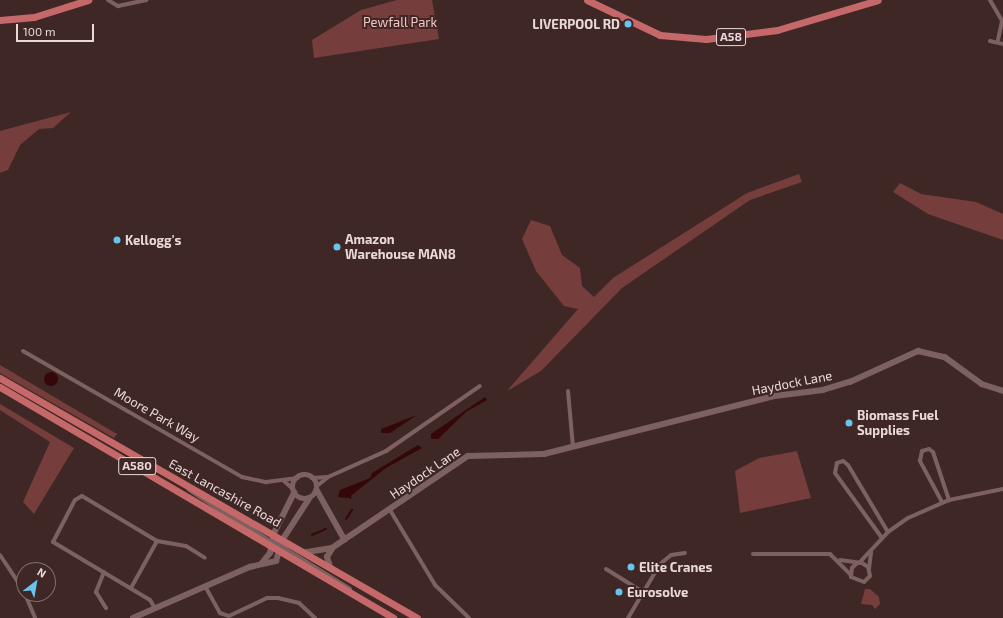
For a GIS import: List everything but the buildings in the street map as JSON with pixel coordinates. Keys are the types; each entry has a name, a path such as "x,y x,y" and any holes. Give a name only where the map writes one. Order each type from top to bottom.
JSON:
{"highway":[{"path":"0,20 34,17 88,0"},
{"name":"A58","path":"587,0 653,32 686,39 728,38 777,30 878,0"},
{"name":"East Lancashire Road","path":"0,378 187,486 274,533 417,618"},
{"name":"East Lancashire Road","path":"0,387 281,550 393,618"}],"street":[{"path":"108,0 118,6 146,0"},
{"path":"990,0 1002,21 998,40"},
{"path":"990,41 998,40 1003,44"},
{"name":"Moore Park Way","path":"23,351 242,477 284,481 298,478"},
{"name":"Haydock Lane","path":"307,552 332,548 468,456 523,457 573,447 775,396 823,390 850,382 918,351 945,357 982,384 1003,391"},
{"path":"262,563 272,546 274,533 294,491 298,478 328,477 386,451 480,386"},
{"path":"568,391 573,447"},
{"path":"942,502 920,461 922,451 929,449 935,456 949,500"},
{"path":"882,538 835,473 837,463 843,461 848,465 888,532"},
{"path":"133,618 262,563 276,561 281,550 283,539 317,488 328,477"},
{"path":"312,478 322,504 345,540"},
{"path":"284,481 302,499 310,498 322,504"},
{"path":"187,486 195,495 272,546"},
{"path":"850,574 888,532 942,502 1003,489"},
{"path":"155,608 150,600 53,542 75,500 82,496 158,541 186,546 205,558"},
{"path":"390,510 434,585 469,618"},
{"path":"274,533 281,550"},
{"path":"131,588 158,541"},
{"path":"330,567 327,558 332,548"},
{"path":"840,560 854,581 863,583 868,579 871,552"},
{"path":"628,618 664,560 685,553"},
{"path":"753,554 826,553 840,560 858,564 869,569"},
{"path":"0,555 16,579"},
{"path":"606,569 643,592"},
{"path":"104,572 96,592 106,608"},
{"path":"205,586 220,613 229,616 267,598 278,598 299,603 315,618"},
{"path":"29,602 36,618"},
{"path":"218,618 220,613"}],"green space":[{"name":"Pewfall Park","path":"397,0 432,0 439,39 314,58 312,40 361,10"},
{"path":"71,112 53,128 39,129 20,145 8,170 0,173 0,131"},
{"path":"799,174 802,182 750,200 622,288 541,371 507,391 578,309 564,306 536,271 522,239 531,220 550,226 562,255 580,268 582,286 594,297 613,278 747,193"},
{"path":"900,183 921,194 976,202 1003,214 1003,240 928,214 893,192"},
{"path":"0,365 117,434 114,438 0,373"},
{"path":"0,404 74,448 34,514 23,502 50,442 0,410"},
{"path":"797,451 811,498 740,513 735,471 759,458"},
{"path":"865,589 870,589 879,597 880,604 875,609 872,605 861,604"}],"shaded area":[{"path":"48,372 54,372 58,376 58,382 54,386 48,386 44,382 44,376"},
{"path":"485,397 487,400 466,412 438,439 431,439 431,434"},
{"path":"417,415 390,433 381,433 381,429"},
{"path":"418,445 422,448 386,468 348,498 338,497 340,490 370,478 372,473"}],"waterway":[{"path":"346,519 352,510"},
{"path":"312,535 326,529"}],"place":[{"name":"LIVERPOOL RD","path":"628,24"},
{"name":"Kellogg's","path":"117,240"},
{"name":"Amazon Warehouse MAN8","path":"337,247"},
{"name":"Biomass Fuel Supplies","path":"849,423"},
{"name":"Elite Cranes","path":"631,567"},
{"name":"Eurosolve","path":"619,592"}]}
